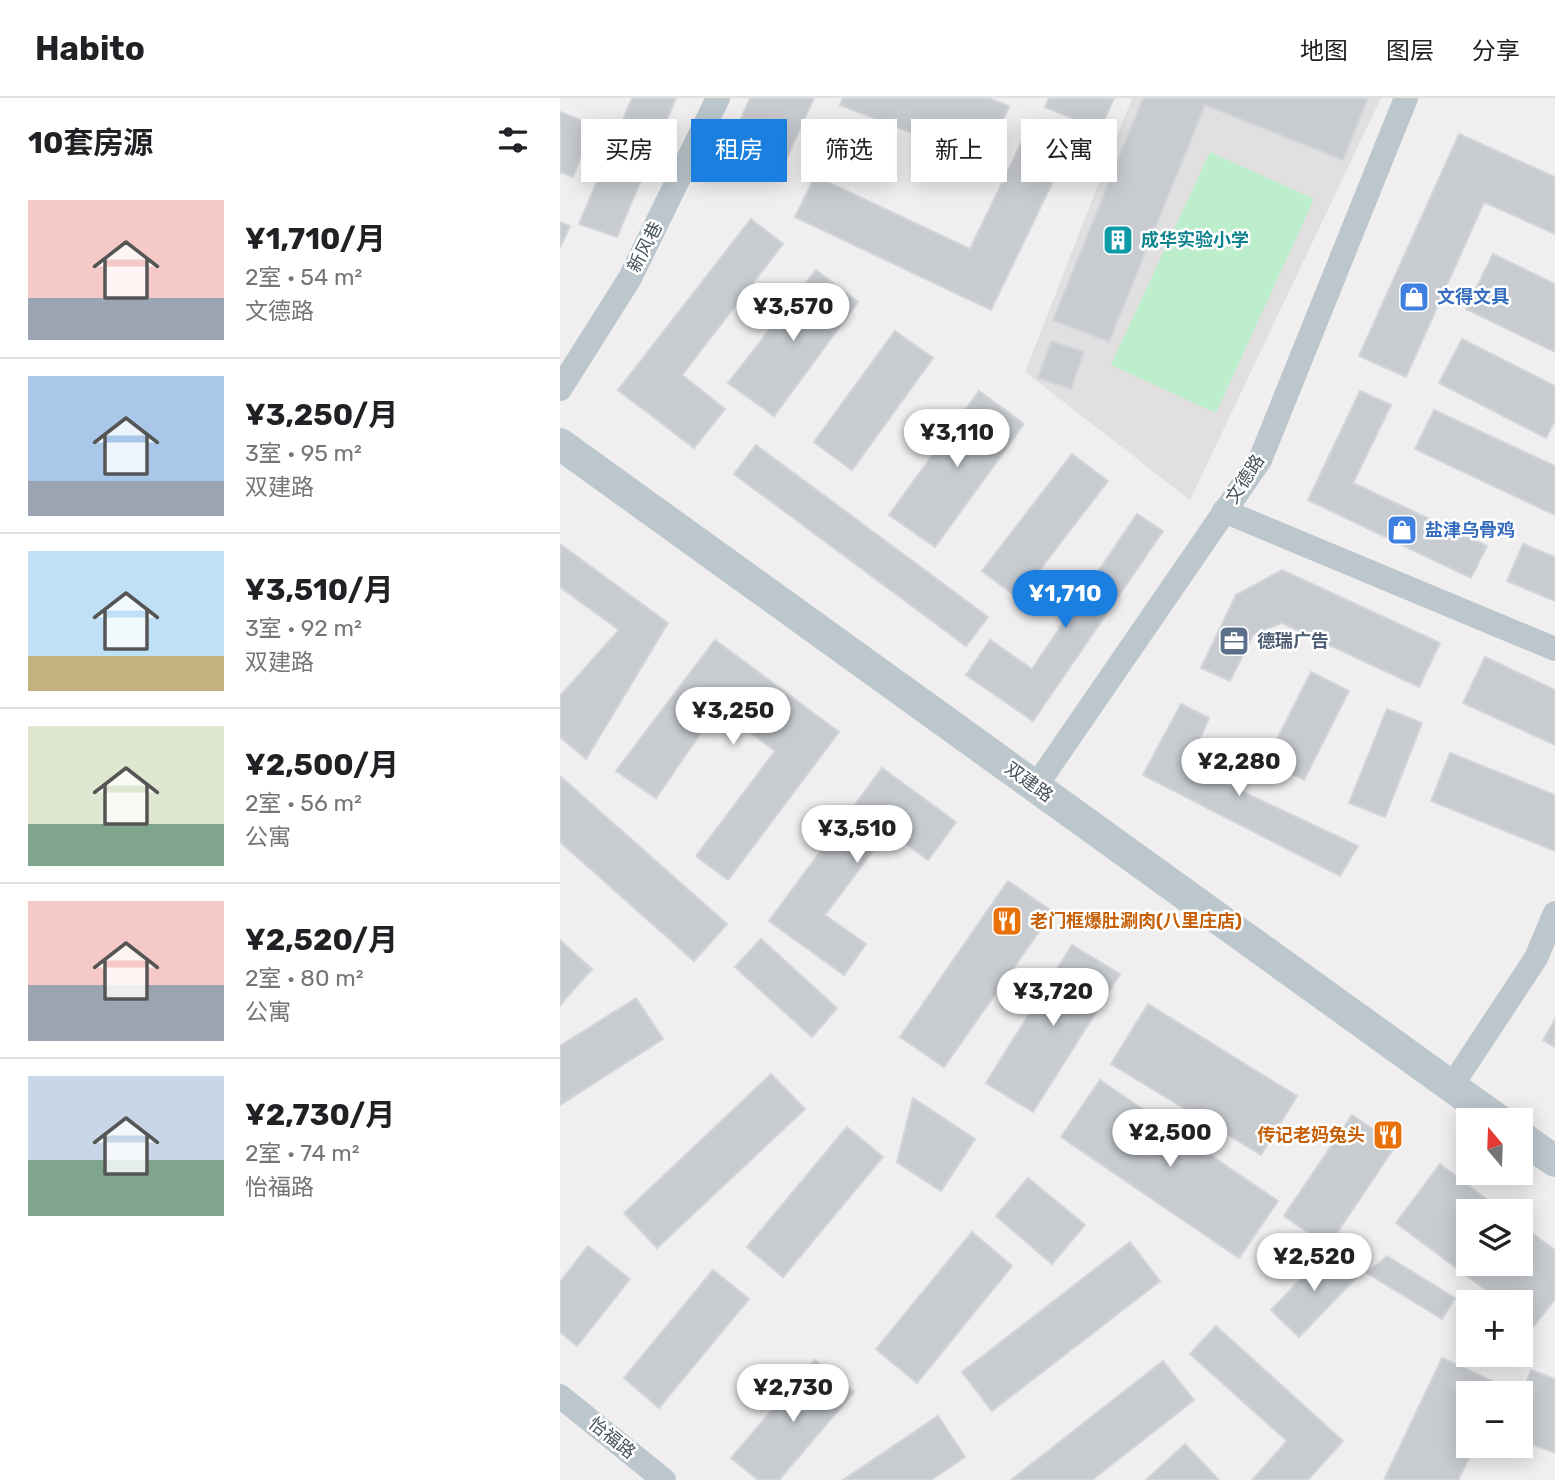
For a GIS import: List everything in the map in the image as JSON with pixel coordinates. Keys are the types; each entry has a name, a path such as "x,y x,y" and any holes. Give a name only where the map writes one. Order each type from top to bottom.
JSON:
{"street":[{"name":"新风巷","path":"560,389 630,278 718,98"},
{"name":"文德路","path":"1036,786 1260,460 1406,98"},
{"name":"双建路","path":"560,444 1481,1108"},
{"path":"1224,511 1555,649"},
{"path":"1451,1087 1536,958 1555,913"},
{"path":"1533,1145 1555,1161"},
{"name":"怡福路","path":"560,1396 664,1480"}],"shaded area":[{"path":"1132,98 1381,98 1190,500 1025,372 1099,182 1117,182 1117,136"}],"green space":[{"path":"1210,152 1314,199 1216,413 1111,365"}],"building":[{"path":"632,98 676,98 667,119 623,119"},
{"path":"750,98 814,98 804,119 801,119 801,127 787,157 787,119 741,119"},
{"path":"843,98 988,98 1009,106 1004,119 911,119 911,133 897,127 897,119 876,119 840,105"},
{"path":"1049,98 1114,98 1105,119 1074,119 1045,107"},
{"name":"成华实验小学","path":"1143,98 1368,98 1343,160 1205,105 1109,342 1053,320 1109,182 1117,182 1117,162"},
{"path":"560,112 581,120 581,156 573,177 560,172"},
{"path":"1459,134 1555,177 1555,234 1484,202 1406,377 1359,356"},
{"path":"1021,143 1021,182 1053,182 991,310 795,217 812,182 828,182 970,249 1002,182 1007,182 1007,172"},
{"path":"597,182 640,182 617,237 579,224"},
{"path":"751,219 783,244 682,375 725,409 694,448 618,390"},
{"path":"560,222 570,226 560,247"},
{"path":"1493,254 1555,284 1555,352 1466,309"},
{"path":"816,270 858,302 774,416 728,383"},
{"path":"895,331 933,358 852,470 814,442"},
{"path":"1462,339 1555,386 1555,421 1546,438 1439,383"},
{"path":"1051,341 1084,352 1071,389 1038,378"},
{"path":"979,391 1024,424 935,547 889,515"},
{"path":"1360,391 1391,405 1353,483 1487,546 1471,578 1308,500"},
{"path":"1434,410 1555,466 1555,515 1415,449"},
{"path":"756,445 988,617 966,646 734,474"},
{"path":"1072,454 1108,481 1018,598 982,571"},
{"path":"1137,514 1163,531 1033,721 966,675 990,640 1032,669"},
{"path":"560,544 668,623 586,759 560,737 560,696 619,630 560,587"},
{"path":"1523,544 1555,557 1555,601 1507,581"},
{"path":"1282,570 1440,643 1419,687 1282,623 1253,635 1230,681 1201,668 1236,595"},
{"path":"715,640 839,732 728,880 696,856 775,751 718,708 656,798 616,771"},
{"path":"1485,657 1555,690 1555,745 1463,703"},
{"path":"1311,672 1349,691 1304,780 1266,761"},
{"path":"1181,704 1209,718 1188,766 1358,846 1340,876 1143,775"},
{"path":"1387,709 1422,723 1385,817 1349,803"},
{"path":"1450,753 1555,795 1555,851 1431,801"},
{"path":"882,768 956,822 928,860 888,831 825,915 866,944 844,975 769,921"},
{"path":"560,776 727,924 694,961 560,842"},
{"path":"1008,881 1053,912 944,1067 900,1037"},
{"path":"761,939 837,1008 812,1037 735,967"},
{"path":"560,940 592,969 560,1005"},
{"path":"1072,945 1120,974 1033,1112 986,1083"},
{"path":"636,998 663,1039 560,1105 560,1046"},
{"path":"1148,1004 1297,1096 1261,1155 1111,1064"},
{"path":"1555,1019 1555,1047 1543,1040"},
{"path":"771,1074 805,1109 657,1248 624,1213"},
{"path":"1100,1080 1278,1201 1239,1258 1061,1137"},
{"path":"913,1098 975,1139 941,1191 897,1162"},
{"path":"1352,1115 1396,1145 1328,1246 1284,1216"},
{"path":"847,1127 883,1157 783,1277 747,1247"},
{"path":"1440,1164 1456,1176 1456,1185 1468,1185 1486,1199 1456,1199 1456,1268 1396,1223"},
{"path":"1028,1178 1085,1225 1052,1264 996,1216"},
{"path":"972,1232 1012,1266 917,1383 876,1349"},
{"path":"1533,1234 1555,1250 1555,1299 1534,1326 1533,1290 1486,1290 1467,1276 1533,1276"},
{"path":"1130,1242 1160,1281 992,1411 962,1372"},
{"path":"588,1246 630,1279 577,1346 560,1332 560,1282"},
{"path":"1330,1249 1358,1276 1299,1337 1271,1310"},
{"path":"1387,1256 1455,1298 1442,1319 1367,1273"},
{"path":"713,1270 749,1299 659,1408 624,1378"},
{"path":"1216,1326 1343,1441 1308,1480 1252,1480 1287,1441 1190,1354"},
{"path":"1442,1358 1456,1364 1456,1367 1492,1381 1456,1381 1456,1458 1469,1458 1458,1480 1384,1480"},
{"path":"815,1360 854,1392 779,1480 758,1480 731,1458"},
{"path":"1163,1361 1194,1400 1092,1480 1011,1480"},
{"path":"1531,1370 1555,1379 1555,1453 1533,1445 1533,1381 1527,1381"},
{"path":"938,1416 965,1457 931,1480 843,1480"},
{"path":"1185,1444 1219,1480 1146,1480"}],"place":[{"name":"成华实验小学","path":"1118,240"},
{"name":"文得文具","path":"1414,297"},
{"name":"盐津乌骨鸡","path":"1402,530"},
{"name":"德瑞广告","path":"1234,641"},
{"name":"老门框爆肚涮肉(八里庄店)","path":"1007,921"},
{"name":"传记老妈兔头","path":"1388,1135"}]}
